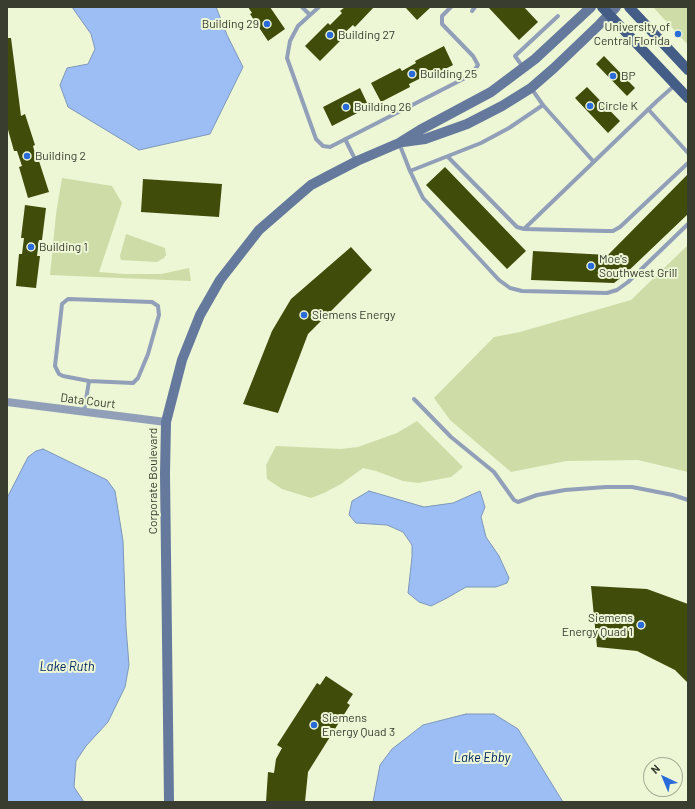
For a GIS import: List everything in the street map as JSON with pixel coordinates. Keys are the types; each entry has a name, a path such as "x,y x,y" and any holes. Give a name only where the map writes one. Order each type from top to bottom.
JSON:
{"main road":[{"path":"629,7 688,70"},
{"path":"609,10 688,98"}],"street":[{"name":"Corporate Boulevard","path":"169,802 165,474 166,422 182,360 200,315 220,280 259,230 297,196 311,185 356,161 399,143 420,130 492,92 524,69 591,7"},
{"name":"Corporate Boulevard","path":"399,143 425,139 467,124 502,106 531,88 554,68 609,10"},
{"name":"Data Court","path":"7,402 166,422"}],"lane":[{"path":"302,7 310,15"},
{"path":"319,7 298,26 290,41 287,58 316,139 323,146 330,146 345,139 471,75 478,65 473,56 442,24 442,16 451,7"},
{"path":"472,11 475,7"},
{"path":"524,69 515,56 558,16"},
{"path":"524,229 593,161 676,84"},
{"path":"531,88 543,105 593,161"},
{"path":"410,171 488,139 509,128 543,105"},
{"path":"648,109 688,153"},
{"path":"345,139 356,161"},
{"path":"399,143 423,198 499,280 510,288 522,291 607,293 617,290 628,282 688,224"},
{"path":"448,156 511,222 517,227 524,229 613,231 620,227 688,162"},
{"path":"68,299 152,302 158,306 159,315 148,354 138,378 133,383 89,380 59,374 55,366 62,304 68,299"},
{"path":"84,412 89,380"},
{"path":"414,399 451,437 494,472 514,500 518,502 537,495 564,490 606,487 632,488 673,495 688,500"}],"green space":[{"name":"University of Central Florida","path":"653,7 688,7 688,45"},
{"path":"62,178 112,186 122,203 99,272 161,274 189,268 191,281 50,275 56,214"},
{"path":"126,234 165,248 166,255 157,262 121,260 120,256"},
{"path":"688,245 688,472 638,460 566,461 511,472 450,420 434,398 494,337 520,332 631,300"},
{"path":"417,421 463,467 451,477 418,483 403,481 363,468 341,484 311,498 282,489 267,479 266,465 276,446 341,449 358,447 397,433"}],"water":[{"path":"72,7 216,7 227,35 243,67 210,134 139,150 68,107 60,85 67,68 88,64 95,49 91,34"},
{"name":"Lake Ruth","path":"43,449 107,480 115,491 123,541 129,665 125,687 108,722 86,746 76,761 74,787 84,802 7,802 7,498 28,457 36,451"},
{"path":"369,491 424,507 453,503 480,491 485,507 481,517 486,537 499,556 509,578 507,583 496,587 466,587 431,606 419,602 408,593 412,545 403,532 387,525 356,523 349,515 352,501"},
{"name":"Lake Ebby","path":"466,714 494,714 518,729 563,802 373,802 380,765 392,749 423,725"}],"building":[{"name":"Building 29","path":"248,7 270,7 285,29 268,41 250,14 252,13"},
{"name":"Building 27","path":"345,7 374,7 355,27 353,25 341,36 343,38 320,61 305,46 328,23 330,25 342,13 340,11"},
{"path":"405,7 431,7 417,20"},
{"path":"488,7 524,7 538,22 519,40"},
{"name":"Building 2","path":"7,38 11,38 21,116 25,114 35,145 33,146 37,161 39,161 49,192 28,198 19,167 22,166 17,151 14,151 7,126"},
{"name":"Building 25","path":"444,46 453,65 424,80 423,77 409,84 410,87 381,102 371,83 400,68 402,71 416,63 415,61"},
{"path":"604,56 635,88 627,96 596,64"},
{"path":"587,87 620,121 608,133 575,98"},
{"name":"Building 26","path":"360,88 369,107 332,126 323,107"},
{"path":"445,167 526,251 507,269 426,185"},
{"path":"688,174 688,214 614,283 531,280 533,251 608,255"},
{"path":"143,179 222,184 219,217 141,212"},
{"name":"Building 1","path":"25,205 46,208 42,240 39,240 37,256 40,256 36,288 16,286 19,254 22,254 24,238 21,238"},
{"name":"Siemens Energy","path":"351,247 372,270 308,334 278,413 243,404 272,331 291,299"},
{"name":"Siemens Energy Quad 1","path":"591,586 647,589 688,604 688,683 675,670 637,651 597,647"},
{"name":"Siemens Energy Quad 3","path":"326,676 353,694 347,703 350,705 308,772 305,802 266,802 268,772 274,773 276,759 282,748 277,745 317,683 320,685"}],"place":[{"name":"Building 29","path":"267,24"},
{"name":"University of Central Florida","path":"678,34"},
{"name":"Building 27","path":"330,35"},
{"name":"Building 25","path":"412,74"},
{"name":"BP","path":"613,76"},
{"name":"Circle K","path":"590,106"},
{"name":"Building 26","path":"346,107"},
{"name":"Building 2","path":"27,156"},
{"name":"Building 1","path":"31,247"},
{"name":"Moe's Southwest Grill","path":"591,266"},
{"name":"Siemens Energy","path":"304,315"},
{"name":"Siemens Energy Quad 1","path":"641,625"},
{"name":"Siemens Energy Quad 3","path":"314,725"}]}
